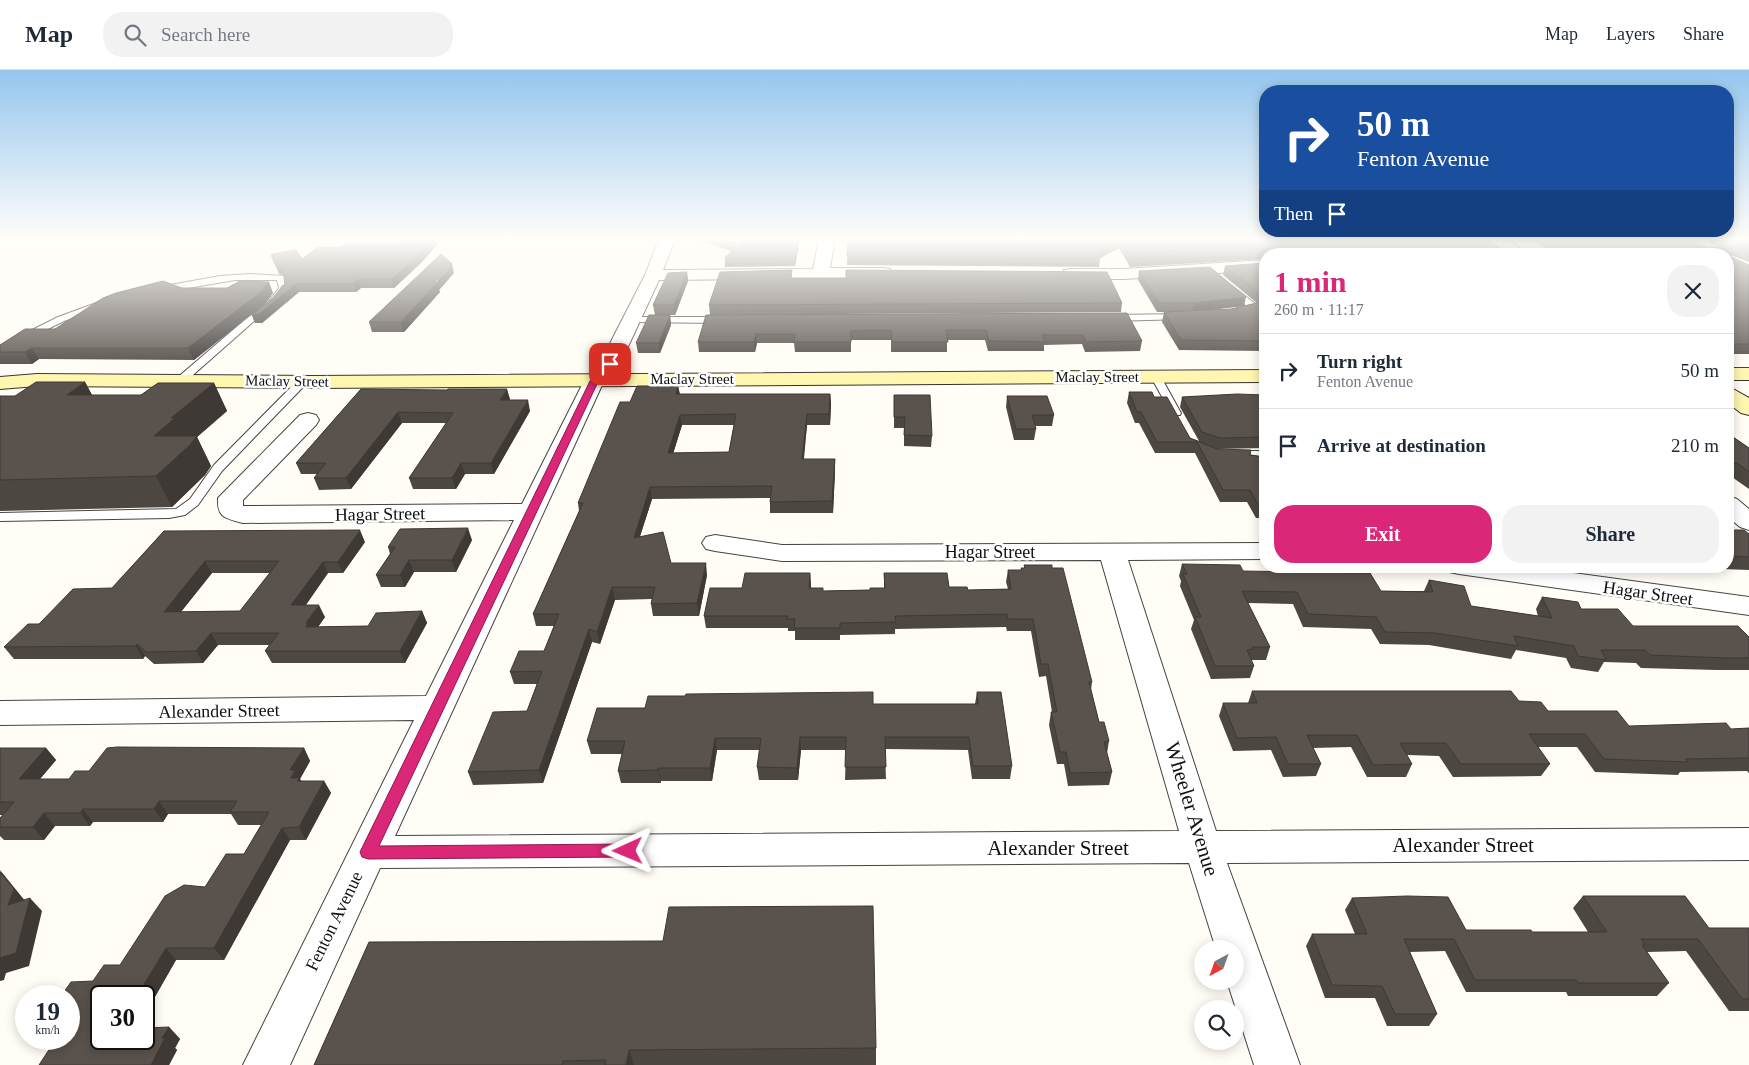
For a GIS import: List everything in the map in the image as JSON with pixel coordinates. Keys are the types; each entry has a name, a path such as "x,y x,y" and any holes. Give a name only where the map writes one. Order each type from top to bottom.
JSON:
{"street":[{"name":"Fenton Avenue","path":"266,1065 594,381 610,364 648,285"},
{"path":"1734,374 1749,374"},
{"name":"Maclay Street","path":"0,383 36,380 302,382 1259,376"},
{"path":"1734,398 1749,408"},
{"name":"Hagar Street","path":"308,420 230,498 230,510 243,516 531,512"},
{"path":"1734,509 1749,522"},
{"name":"Hagar Street","path":"715,543 782,554 1259,551"},
{"name":"Wheeler Avenue","path":"1112,551 1202,846 1277,1065"},
{"name":"Hagar Street","path":"1510,573 1749,606"},
{"name":"Alexander Street","path":"0,713 437,708"},
{"name":"Alexander Street","path":"368,852 1749,844"}],"lane":[{"path":"150,291 184,285"},
{"path":"182,380 233,337 245,324 272,306 283,288 282,285"},
{"path":"1228,285 1255,308 1228,314"},
{"path":"0,350 61,319 105,304"},
{"path":"1103,318 1192,317"},
{"path":"631,320 729,320"},
{"path":"1156,376 1179,420"},
{"path":"0,517 169,514 180,512 194,502 218,468 302,382"},
{"path":"1223,455 1259,455"}],"building":[{"path":"146,285 227,288 232,285 266,285 261,292 188,348 32,348 25,352 0,352 0,345 25,329 55,329 103,298"},
{"path":"283,285 294,285 259,314 252,315 273,298"},
{"path":"408,285 435,285 401,322 369,322"},
{"path":"662,285 682,285 674,305 653,305"},
{"path":"716,285 1114,285 1122,303 709,305"},
{"path":"1148,285 1232,285 1246,297 1194,303 1159,303"},
{"path":"1250,285 1259,285 1259,293"},
{"path":"1734,285 1749,285 1749,344 1734,344"},
{"path":"1259,302 1259,341 1181,340 1164,312 1231,309"},
{"path":"1127,313 1142,341 1086,342 1083,335 1042,335 1045,342 989,341 986,330 946,330 948,342 892,342 891,330 851,331 851,342 794,342 795,334 756,334 754,342 698,342 706,315"},
{"path":"649,315 670,315 659,343 636,343"},
{"path":"36,382 85,382 67,395 141,395 158,383 214,383 171,418 175,418 154,436 197,436 190,445 156,476 0,480 0,396 15,396"},
{"path":"637,386 678,386 676,394 830,394 829,414 807,414 802,459 835,459 832,501 770,502 772,486 650,487 634,538 663,532 671,563 706,563 697,603 651,604 655,587 612,587 597,632 589,629 539,770 468,772 493,712 527,711 542,671 510,672 519,651 544,651 559,614 533,614 583,503 578,503 620,402 630,402","holes":["736,414 729,452 668,453 680,415"]},
{"path":"361,389 507,389 500,400 528,400 491,463 461,463 452,478 409,478 453,413 398,412 346,478 314,478 326,463 296,463"},
{"path":"1129,392 1152,392 1154,397 1167,397 1190,438 1217,449 1251,450 1250,455 1259,456 1259,506 1250,490 1223,490 1197,442 1157,442 1141,412 1137,412"},
{"path":"894,395 930,395 932,436 904,435 905,417 894,417"},
{"path":"1259,395 1259,437 1220,438 1202,432 1182,397"},
{"path":"1007,396 1047,396 1054,415 1032,415 1036,429 1016,429"},
{"path":"1734,438 1749,448 1749,472 1737,463 1734,463"},
{"path":"468,528 452,560 409,560 400,575 376,575 395,547 388,547 400,529"},
{"path":"360,530 338,562 323,562 291,605 319,605 306,623 308,623 306,627 368,626 376,613 422,611 400,651 265,651 279,633 211,633 196,651 146,652 137,644 136,646 4,647 28,624 39,624 73,589 112,588 164,531","holes":["205,561 279,561 240,611 164,612"]},
{"path":"1734,530 1744,530 1749,534 1749,557 1734,556"},
{"path":"1182,564 1240,565 1243,571 1259,571 1259,573 1370,573 1381,591 1433,592 1429,580 1464,586 1471,606 1552,618 1542,597 1578,602 1581,609 1618,609 1633,626 1738,626 1749,637 1749,658 1650,655 1645,650 1601,650 1606,660 1578,656 1574,646 1514,636 1518,646 1435,633 1385,632 1376,617 1308,614 1297,592 1242,591 1270,647 1252,647 1253,649 1247,650 1254,666 1215,666 1195,617 1201,617 1183,574 1187,574"},
{"path":"1024,565 1052,565 1052,568 1063,568 1092,682 1089,682 1099,722 1104,722 1109,741 1104,742 1112,772 1070,773 1066,752 1060,752 1051,712 1057,712 1048,664 1041,664 1033,619 1008,619 1007,614 895,616 896,622 840,623 840,628 794,628 795,619 787,619 788,616 704,616 710,588 742,588 745,573 810,573 809,588 823,588 823,591 885,588 884,573 947,573 949,587 967,587 968,590 1011,589 1008,570 1022,570 1021,568 1025,568"},
{"path":"1252,691 1511,691 1519,701 1541,702 1548,711 1617,711 1629,726 1726,723 1731,729 1749,728 1749,758 1685,759 1688,762 1604,759 1585,734 1529,734 1550,764 1461,764 1446,743 1400,743 1412,764 1373,765 1357,735 1307,735 1321,764 1288,764 1276,737 1237,738 1223,703 1257,703"},
{"path":"873,692 873,704 978,704 977,692 1001,692 1012,766 973,766 969,737 885,737 886,767 845,767 846,737 800,737 797,768 757,767 761,738 715,738 710,768 658,768 658,770 618,771 625,741 587,741 597,708 645,708 648,696"},
{"path":"0,748 46,748 19,779 69,779 75,771 89,771 107,748 304,748 290,770 295,770 291,778 300,778 297,781 324,781 299,827 282,828 214,948 166,948 144,985 90,985 90,1050 155,1050 155,1028 169,1027 162,1038 165,1038 151,1065 39,1065 49,1050 80,1050 80,985 69,985 71,982 93,981 104,965 120,965 165,896 184,885 205,887 226,854 244,854 269,812 230,812 237,801 159,801 154,809 83,809 80,813 44,813 33,827 0,827 0,818 14,802 0,802"},
{"path":"0,872 14,889 8,905 30,898 16,953 0,958"},
{"path":"1583,896 1685,896 1709,928 1749,928 1749,999 1742,999 1698,939 1641,939 1645,945 1642,945 1669,983 1578,983 1576,980 1475,980 1454,939 1404,939 1437,1014 1395,1014 1382,986 1332,985 1312,934 1367,934 1352,898 1448,897 1466,930 1607,932"},
{"path":"873,906 876,1048 629,1050 626,1065 605,1065 606,1060 563,1061 562,1065 314,1065 369,942 663,941 669,907"}],"route":[{"path":"610,364 594,381 368,852 628,851"}]}
